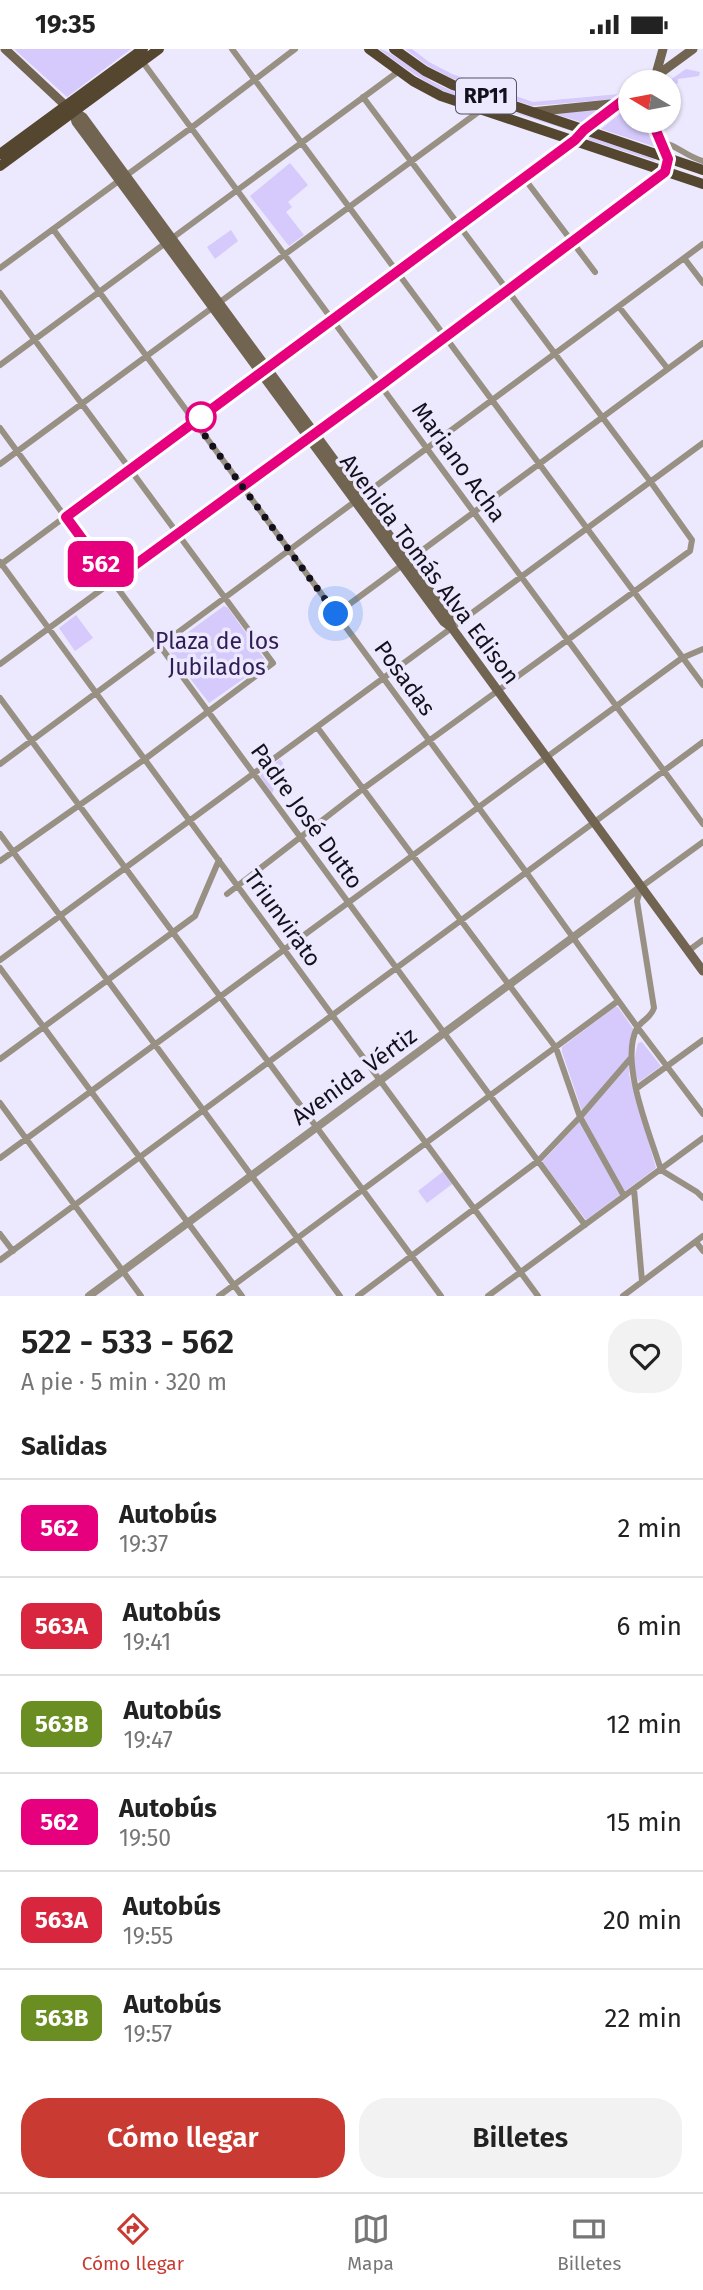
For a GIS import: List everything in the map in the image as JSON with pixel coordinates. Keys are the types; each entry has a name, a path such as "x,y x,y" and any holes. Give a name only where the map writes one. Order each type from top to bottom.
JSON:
{"main road":[{"name":"Avenida Tomás Alva Edison","path":"4,49 75,114 405,564 444,622 451,623 703,971"},
{"path":"1,160 75,114 141,55 159,49"},
{"name":"RP11","path":"369,49 429,90 703,184"},
{"name":"RP11","path":"394,49 445,82 703,170"},
{"path":"656,70 663,49"},
{"path":"668,70 698,50"},
{"path":"531,112 618,104"},
{"path":"575,140 618,109"},
{"path":"657,133 668,159 665,172"}],"street":[{"path":"0,53 4,49"},
{"path":"232,49 703,685"},
{"path":"0,268 295,49"},
{"name":"Mariano Acha","path":"141,55 191,128 703,824"},
{"path":"0,365 398,71"},
{"path":"227,894 365,788 690,551 692,545 692,540 603,416 363,97"},
{"path":"0,464 481,110"},
{"path":"1,564 575,140"},
{"path":"661,142 674,145 688,156 703,161"},
{"path":"0,664 380,386 507,288 665,172"},
{"path":"524,178 595,272"},
{"name":"Posadas","path":"53,229 703,1114"},
{"path":"0,764 703,244"},
{"path":"684,258 703,283"},
{"path":"0,293 273,663 145,759 78,804 0,862"},
{"path":"619,307 668,369"},
{"path":"336,614 703,343"},
{"name":"Padre José Dutto","path":"0,428 585,1225"},
{"path":"0,960 254,775 451,623 521,577 703,443"},
{"name":"Triunvirato","path":"1,564 538,1296"},
{"path":"0,1158 682,657 703,649"},
{"path":"0,698 441,1296"},
{"path":"317,727 556,1048 580,1117 624,1196"},
{"path":"0,1260 703,742"},
{"path":"0,834 340,1296"},
{"path":"703,842 640,887 637,901 654,1008 652,1014 638,1028 631,1057 636,1089 661,1170 703,1198"},
{"path":"0,1059 173,933 197,912 219,860"},
{"name":"Avenida Vértiz","path":"89,1296 640,887"},
{"path":"688,951 703,940"},
{"path":"0,968 242,1296"},
{"path":"219,1296 618,1001"},
{"path":"636,1089 703,1040"},
{"path":"358,1296 538,1161 631,1057"},
{"path":"0,1103 141,1296"},
{"path":"488,1296 703,1138"},
{"path":"634,1189 642,1282"},
{"path":"0,1234 13,1251"},
{"path":"623,1296 703,1236"},
{"path":"696,1241 703,1251"},
{"path":"634,1288 640,1296"}],"green space":[{"path":"14,49 131,49 67,97"},
{"path":"379,49 452,91 575,132 502,109 469,102 421,79"},
{"path":"405,49 412,49 452,74 533,102 618,94 618,98 532,106 451,78 428,66"},
{"path":"686,69 700,72 699,76 681,79 681,72"},
{"path":"606,108 587,124 555,114"},
{"path":"618,115 618,133 652,133 656,147 601,129"},
{"path":"590,137 654,159 655,161 589,140"},
{"path":"290,163 308,185 288,202 292,207 286,212 304,235 289,246 250,196"},
{"path":"231,230 238,241 215,259 207,247"},
{"name":"Plaza de los Jubilados","path":"224,606 265,660 263,665 209,703 169,651 169,646"},
{"path":"76,615 93,638 75,651 59,628"},
{"path":"280,759 283,763 272,794 260,776"},
{"path":"618,1007 634,1030 629,1075 656,1168 586,1220 542,1162 584,1117 562,1047"},
{"path":"642,1042 661,1066 639,1082 635,1073 635,1058 638,1043"},
{"path":"445,1170 455,1182 427,1203 418,1191"}],"bus line":[{"name":"562","path":"618,104 575,140 66,517 113,581 380,386 665,172 668,159 657,133"}],"route":[{"path":"201,417 195,422 336,614"}]}
